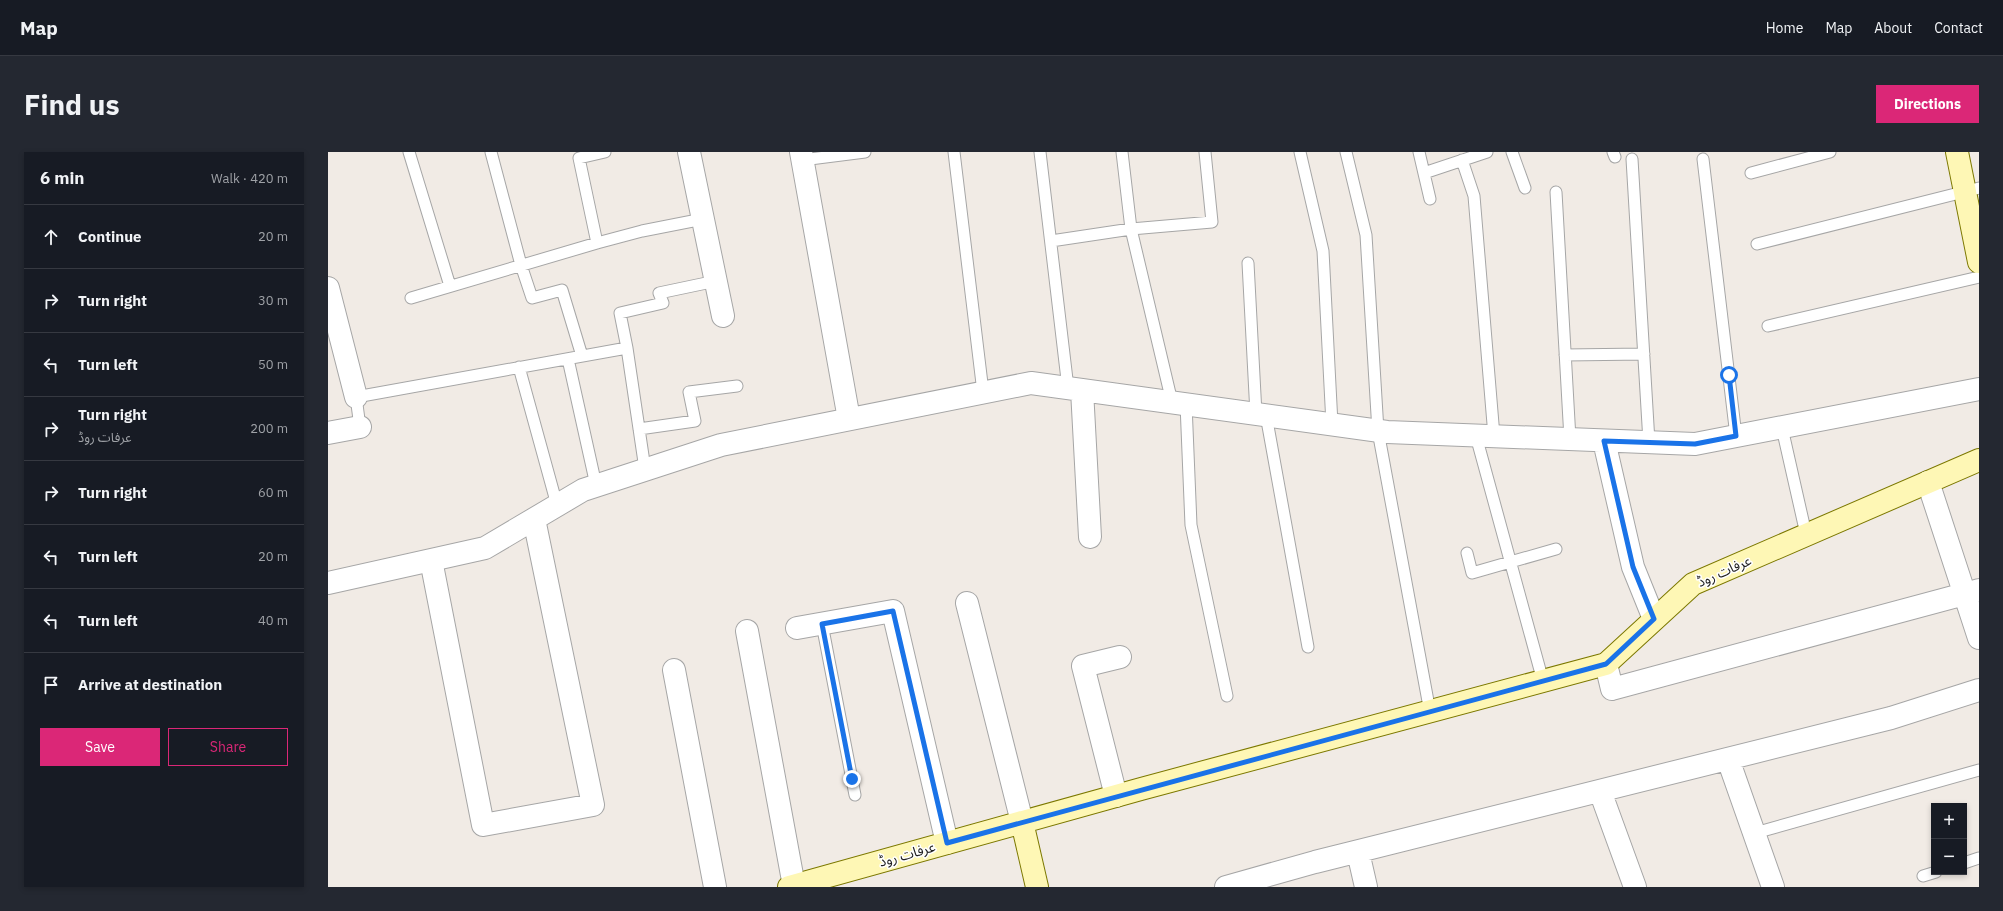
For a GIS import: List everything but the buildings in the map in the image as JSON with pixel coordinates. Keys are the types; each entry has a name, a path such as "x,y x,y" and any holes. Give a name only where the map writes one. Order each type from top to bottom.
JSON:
{"street":[{"path":"689,152 724,316"},
{"path":"1957,152 1972,189 1979,262"},
{"path":"802,156 849,419"},
{"path":"328,288 337,359 356,397"},
{"path":"328,583 485,548 583,490 721,445 1032,383 1378,431 1695,444 1979,389"},
{"path":"1075,389 1090,537"},
{"path":"328,433 360,427"},
{"path":"1604,441 1633,567 1654,619"},
{"name":"عرفات روڈ","path":"791,886 1116,796 1606,664 1693,584 1979,460"},
{"path":"1928,482 1972,592 1979,638"},
{"path":"431,560 482,824 593,805 534,519"},
{"path":"1606,664 1612,689 1972,592"},
{"path":"967,603 1038,887"},
{"path":"797,628 893,611 947,843"},
{"path":"747,631 791,886"},
{"path":"1116,796 1083,666 1120,657"},
{"path":"674,670 715,887"},
{"path":"1226,887 1358,852 1891,718 1979,690"},
{"path":"1728,759 1773,887"},
{"path":"1600,791 1635,887"},
{"path":"1358,852 1366,887"}],"lane":[{"path":"410,152 450,286"},
{"path":"491,152 532,298 562,290 582,356"},
{"path":"802,156 865,152"},
{"path":"954,152 983,392"},
{"path":"1040,152 1051,241 1075,389"},
{"path":"1122,152 1131,229 1179,403 1191,525 1227,696"},
{"path":"1051,241 1131,229 1212,222 1205,152"},
{"path":"1300,152 1323,250 1332,424"},
{"path":"1346,152 1366,235 1378,431 1430,712"},
{"path":"1419,152 1430,199"},
{"path":"1424,173 1487,152"},
{"path":"1512,152 1525,188"},
{"path":"1751,173 1830,152"},
{"path":"597,243 579,158 599,153"},
{"path":"1703,159 1736,436"},
{"path":"1462,160 1474,196 1485,436 1510,563 1542,681"},
{"path":"1632,160 1649,442"},
{"path":"1757,244 1972,189"},
{"path":"1556,192 1570,439"},
{"path":"411,298 597,243 642,231 703,220"},
{"path":"1248,263 1261,415 1308,647"},
{"path":"1768,326 1979,277"},
{"path":"645,469 627,348 620,313 663,303 659,293 716,281"},
{"path":"360,427 356,397 627,348"},
{"path":"1565,355 1644,354"},
{"path":"568,359 596,485"},
{"path":"519,368 556,505"},
{"path":"639,429 695,421 689,392 737,386"},
{"path":"1782,428 1806,534"},
{"path":"1467,553 1472,573 1556,549"},
{"path":"822,624 854,795"},
{"path":"1755,833 1979,770"},
{"path":"1967,862 1979,858"},
{"path":"1923,876 1931,874"}],"route":[{"path":"852,779 822,624 893,611 947,843 1141,789 1606,664 1654,619 1633,567 1604,441 1695,444 1736,436 1729,375"}]}
